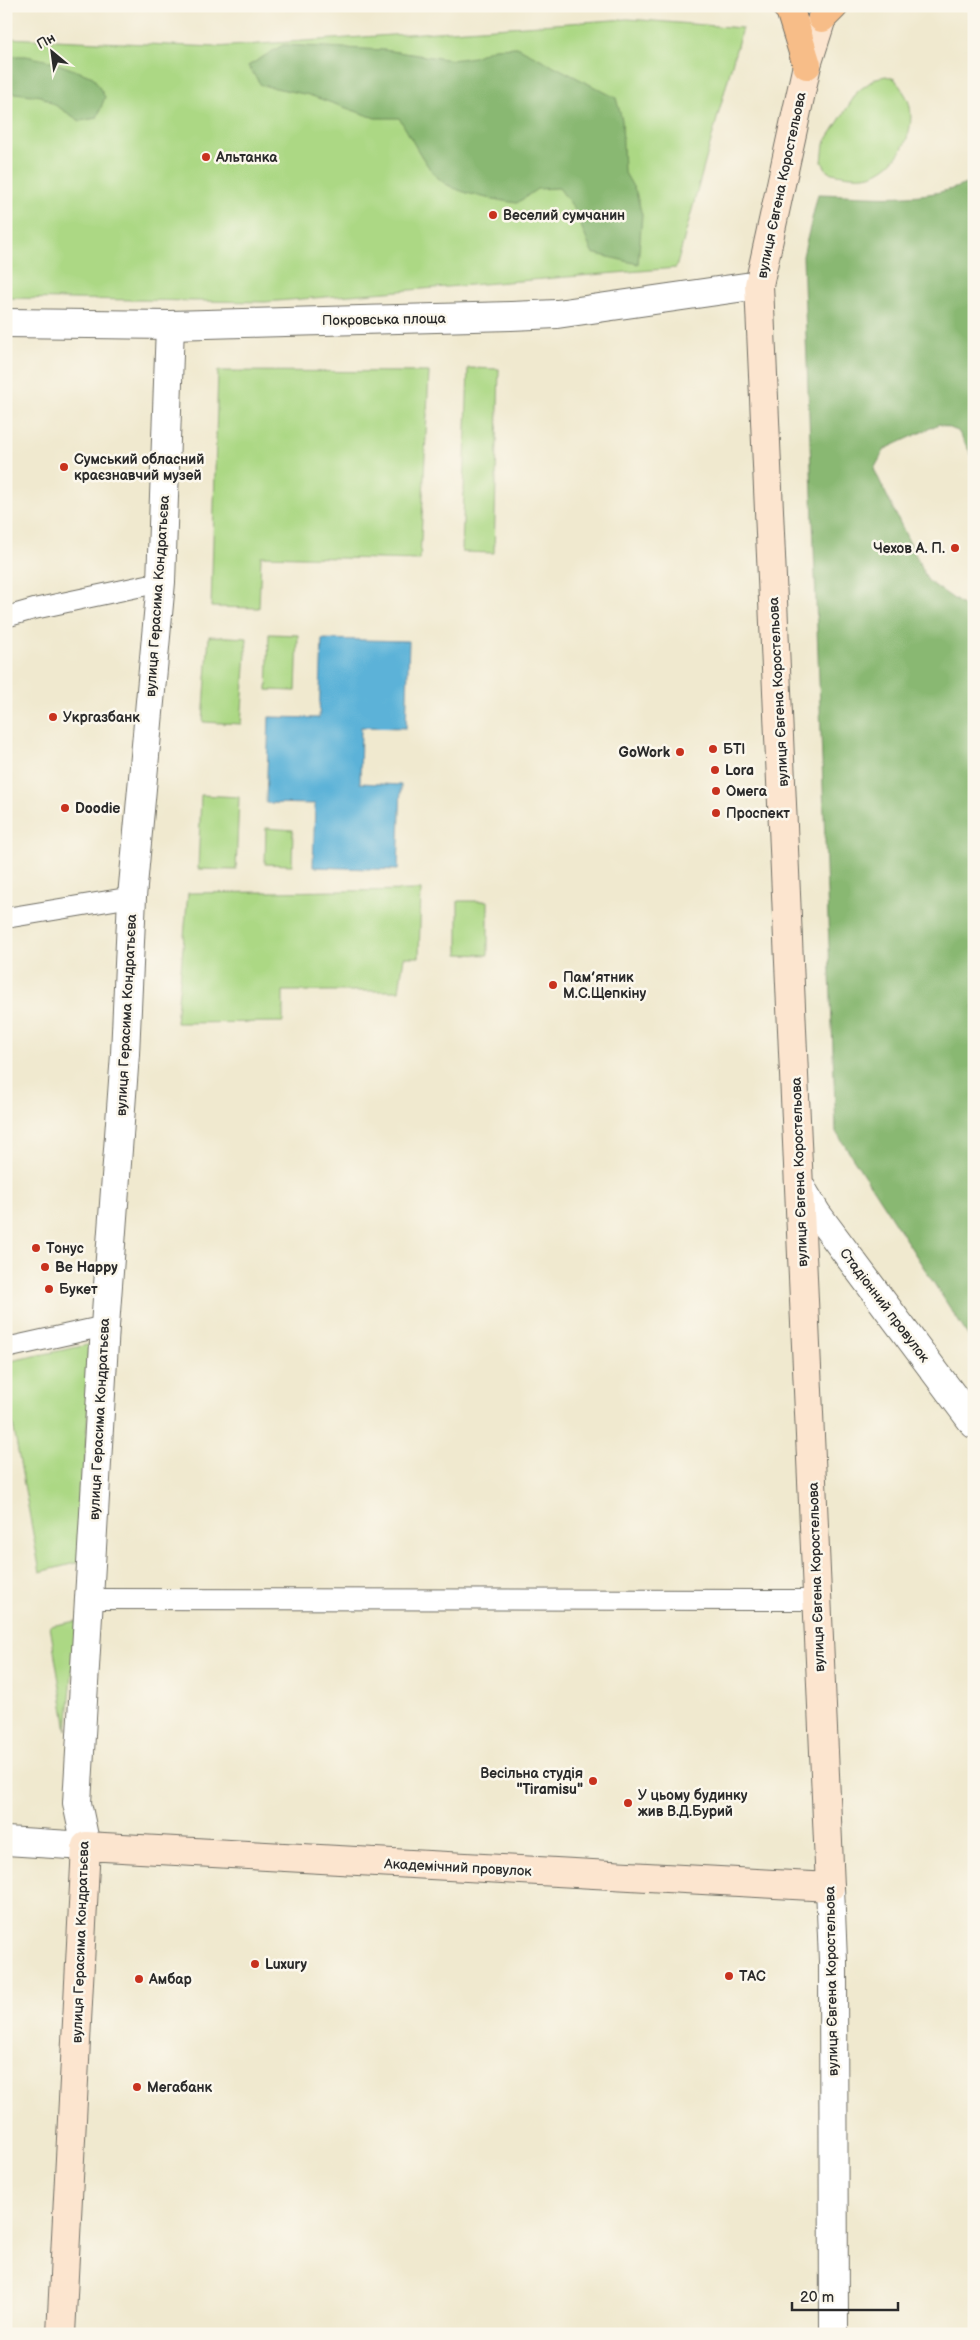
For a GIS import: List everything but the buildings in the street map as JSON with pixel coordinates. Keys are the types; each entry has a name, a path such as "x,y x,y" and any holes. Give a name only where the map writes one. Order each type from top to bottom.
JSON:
{"main road":[{"path":"786,6 790,10 807,65"}],"street":[{"name":"вулиця Євгена Коростельова","path":"827,9 807,65 759,285 833,1961 834,2334"},
{"name":"Покровська площа","path":"6,323 170,325 557,314 759,285"},
{"name":"вулиця Герасима Кондратьєва","path":"61,2334 86,1846 77,1803 105,1326 125,1054 132,897 161,582 170,325"},
{"name":"Стадіонний провулок","path":"799,1184 817,1214 974,1424"},
{"path":"6,1841 86,1846"},
{"name":"Академічний провулок","path":"86,1846 830,1887"}],"lane":[{"path":"6,617 34,609 161,582"},
{"path":"6,918 132,897"},
{"path":"6,1348 105,1326"},
{"path":"89,1599 817,1600"}],"green space":[{"path":"628,19 742,28 676,268 265,302 6,298 6,38 216,47"},
{"path":"283,45 384,50 452,60 474,57 494,48 517,47 616,98 622,120 624,171 636,192 642,215 638,264 592,253 574,208 559,188 537,189 517,203 490,199 453,188 432,172 399,118 375,118 309,95 261,85 248,66"},
{"path":"6,56 26,56 50,61 93,77 105,97 97,118 80,121 41,96 6,92"},
{"path":"886,76 895,79 909,104 910,128 902,148 889,165 870,175 855,176 828,172 822,162 824,144 858,91 876,78"},
{"path":"974,180 974,459 958,431 939,424 885,449 874,469 928,581 974,613 974,1345 836,1132 803,256 818,194 918,195 957,188"},
{"path":"468,368 499,369 494,553 462,552"},
{"path":"218,371 429,372 420,560 261,556 259,608 211,607"},
{"path":"269,634 298,635 296,691 267,690"},
{"path":"209,636 247,638 241,724 203,722"},
{"path":"201,795 239,797 236,870 198,869"},
{"path":"266,828 293,830 292,865 265,864"},
{"path":"421,890 419,957 404,957 399,991 283,991 283,1022 176,1023 188,893"},
{"path":"458,901 488,901 488,955 458,954"},
{"path":"92,1344 79,1562 40,1572 6,1386 6,1362"},
{"path":"77,1621 67,1730 50,1626"}],"water":[{"path":"322,639 409,641 406,728 361,727 360,783 401,785 398,870 313,867 315,804 266,803 269,717 319,718"}],"place":[{"name":"Альтанка","path":"206,157"},
{"name":"Веселий сумчанин","path":"493,215"},
{"name":"Сумський обласний краєзнавчий музей","path":"64,467"},
{"name":"Чехов А. П.","path":"955,548"},
{"name":"Укргазбанк","path":"53,717"},
{"name":"БТІ","path":"713,749"},
{"name":"GoWork","path":"680,752"},
{"name":"Lora","path":"715,770"},
{"name":"Омега","path":"716,791"},
{"name":"Doodie","path":"65,808"},
{"name":"Проспект","path":"716,813"},
{"name":"Пам’ятник М.С.Щепкіну","path":"553,985"},
{"name":"Тонус","path":"36,1248"},
{"name":"Be Happy","path":"45,1267"},
{"name":"Букет","path":"49,1289"},
{"name":"Весільна студія \"Tiramisu\"","path":"593,1781"},
{"name":"У цьому будинку жив В.Д.Бурий","path":"628,1803"},
{"name":"Luxury","path":"255,1964"},
{"name":"ТАС","path":"729,1976"},
{"name":"Амбар","path":"139,1979"},
{"name":"Мегабанк","path":"137,2087"}]}
